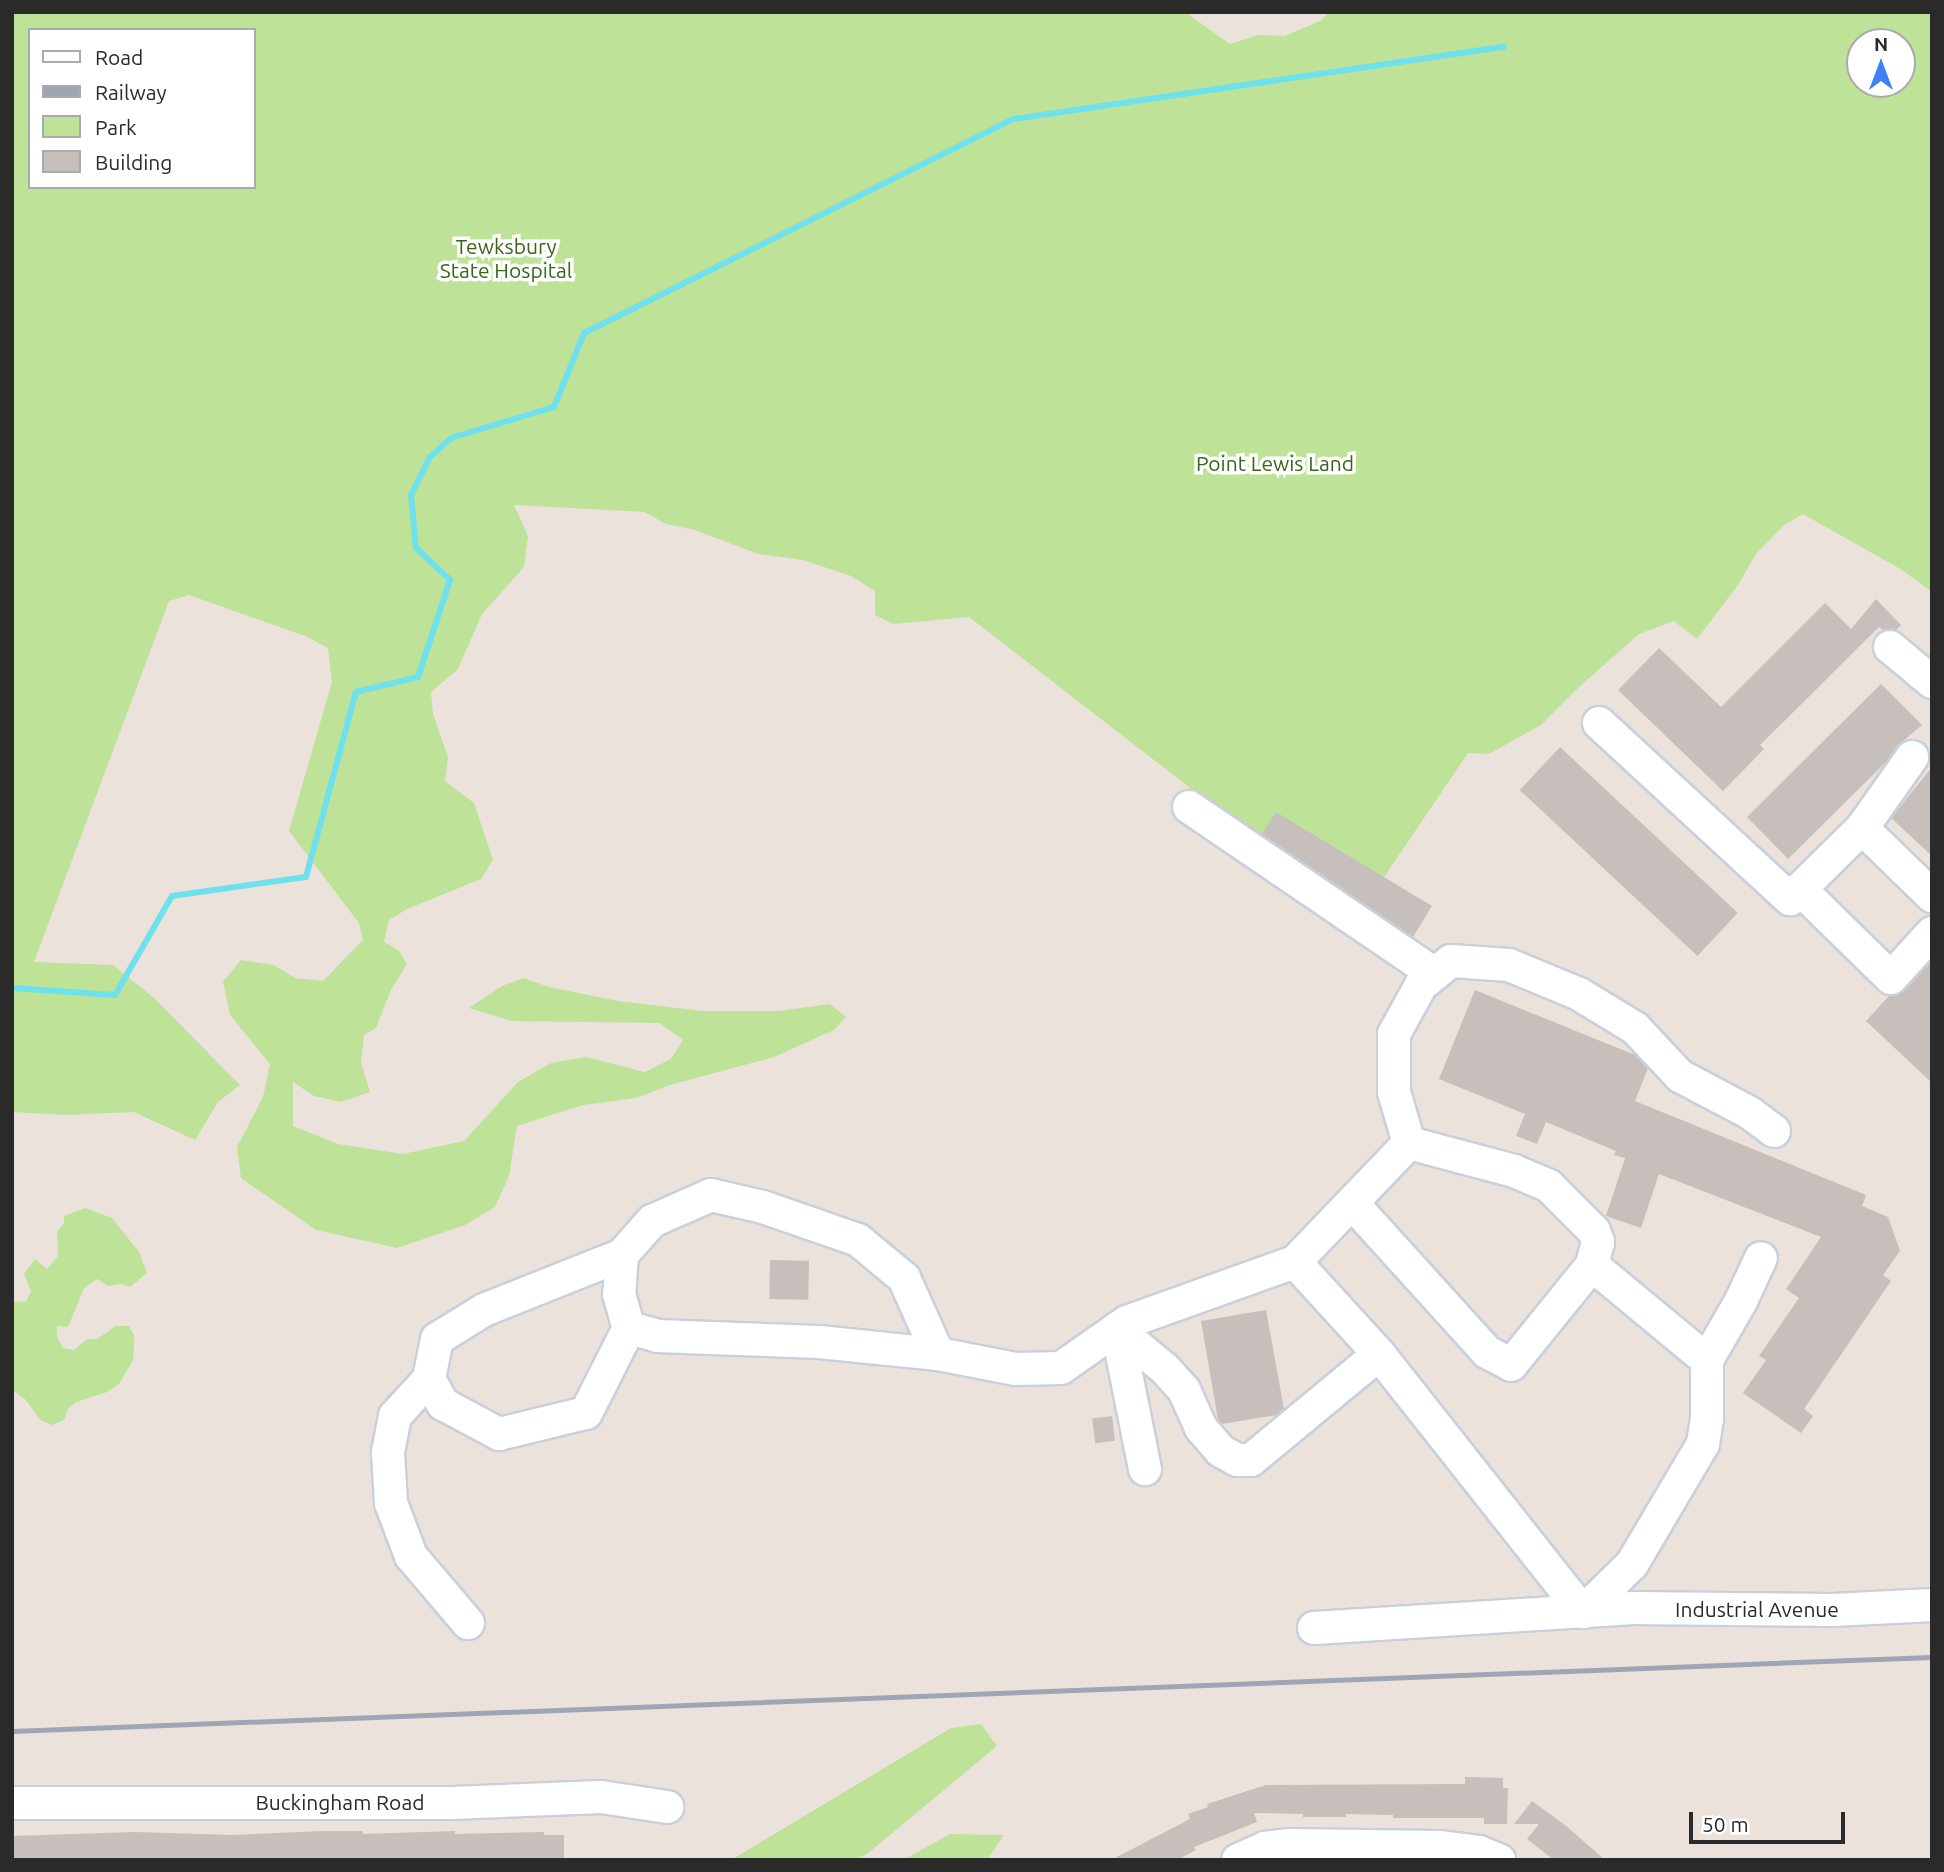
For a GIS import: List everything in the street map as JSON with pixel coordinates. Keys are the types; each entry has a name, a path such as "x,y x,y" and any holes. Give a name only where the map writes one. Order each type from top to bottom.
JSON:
{"street":[{"path":"1890,647 1932,682"},
{"path":"1599,723 1790,899 1862,828 1912,757"},
{"path":"1189,807 1435,974"},
{"path":"1862,828 1932,896"},
{"path":"1800,889 1891,978 1932,933"},
{"path":"1409,1143 1394,1092 1394,1034 1421,985 1451,961 1509,965 1580,994 1635,1028 1680,1076 1750,1113 1774,1130"},
{"path":"629,1328 658,1336 819,1342 938,1354 1016,1369 1061,1368 1127,1322 1295,1262 1409,1143"},
{"path":"1352,1203 1486,1352 1511,1365 1592,1265 1598,1242 1594,1231 1549,1186 1514,1171 1409,1143"},
{"path":"468,1623 411,1556 391,1503 387,1453 395,1416 429,1379 437,1339 484,1310 622,1255 652,1221 712,1195 763,1207 858,1240 904,1278 938,1354"},
{"path":"429,1379 443,1404 499,1434 586,1413 629,1328 619,1294 622,1255"},
{"path":"1295,1262 1379,1354 1583,1612 1632,1564 1703,1444 1707,1419 1707,1360 1741,1301 1761,1258"},
{"path":"1592,1265 1707,1360"},
{"path":"1117,1329 1165,1369 1184,1390 1201,1428 1221,1451 1237,1460 1251,1460 1304,1419 1379,1354"},
{"path":"1117,1329 1145,1469"},
{"name":"Industrial Avenue","path":"1314,1628 1633,1608 1833,1610 1932,1605"},
{"name":"Buckingham Road","path":"12,1803 452,1803 601,1797 667,1807"},
{"path":"1238,1860 1278,1846 1315,1845 1439,1847 1479,1853 1499,1860"}],"green space":[{"path":"12,12 1185,12 1230,44 1258,35 1285,36 1322,20 1328,12 1932,12 1932,592 1902,570 1803,514 1784,525 1756,554 1738,585 1697,639 1674,621 1639,634 1541,725 1489,754 1468,753 1357,917 969,617 893,624 875,615 875,591 851,576 803,560 758,554 695,530 666,524 644,512 514,505 528,536 524,567 482,614 458,669 431,692 433,714 448,757 445,781 474,803 493,860 481,879 407,909 389,920 384,942 398,950 407,964 391,990 376,1028 364,1035 361,1063 370,1092 341,1102 314,1096 293,1082 293,1126 338,1144 403,1154 464,1141 518,1082 551,1063 586,1057 645,1072 671,1059 683,1040 659,1023 512,1021 469,1008 502,986 523,978 549,987 618,1001 702,1011 779,1011 830,1004 846,1017 834,1030 774,1057 670,1085 636,1098 583,1105 517,1126 509,1176 495,1207 465,1225 397,1248 316,1230 241,1178 237,1147 263,1097 270,1064 230,1015 223,982 241,960 274,965 295,978 323,981 363,940 359,923 289,831 332,682 328,648 305,636 189,595 169,601 34,962 113,965 153,997 240,1085 218,1102 195,1140 134,1112 64,1115 14,1112 12,1106"},
{"path":"85,1208 112,1218 139,1252 147,1273 130,1287 121,1284 108,1286 97,1279 84,1288 68,1327 57,1326 57,1337 63,1348 74,1350 87,1339 97,1339 116,1326 129,1326 134,1335 134,1347 133,1360 119,1384 107,1392 76,1402 68,1409 64,1420 52,1425 40,1420 25,1399 12,1390 12,1301 26,1302 31,1291 24,1274 35,1259 47,1269 58,1256 57,1231 64,1223 64,1216"},
{"path":"981,1724 997,1746 867,1854 853,1860 731,1860 951,1728"},
{"path":"950,1834 1004,1835 987,1860 903,1860"}],"building":[{"path":"1876,599 1901,625 1896,630 1883,630 1879,627 1760,745 1764,749 1723,791 1618,690 1659,648 1721,707 1825,603 1851,629"},
{"path":"1881,684 1922,725 1897,746 1888,760 1788,859 1747,817"},
{"path":"1560,747 1738,913 1697,956 1520,790"},
{"path":"1932,767 1932,856 1891,818"},
{"path":"1276,812 1432,906 1413,937 1262,834"},
{"path":"1932,961 1932,1083 1866,1021 1889,996 1905,990"},
{"path":"1475,990 1635,1055 1648,1068 1635,1101 1866,1195 1862,1206 1888,1217 1900,1251 1883,1275 1891,1281 1804,1409 1813,1416 1801,1433 1743,1393 1766,1360 1759,1356 1799,1298 1786,1289 1821,1237 1659,1174 1641,1228 1606,1216 1625,1158 1614,1155 1616,1151 1546,1122 1537,1144 1516,1136 1525,1114 1439,1079"},
{"path":"770,1260 809,1261 808,1300 769,1299"},
{"path":"1266,1310 1284,1409 1277,1415 1222,1424 1218,1420 1201,1321"},
{"path":"1112,1416 1115,1441 1095,1443 1092,1418"},
{"path":"1465,1777 1503,1778 1503,1788 1508,1788 1507,1824 1484,1824 1484,1818 1393,1818 1393,1815 1346,1814 1346,1817 1303,1817 1303,1814 1254,1813 1257,1822 1194,1847 1196,1850 1177,1860 1111,1860 1190,1819 1188,1814 1208,1807 1207,1804 1266,1785 1465,1784"},
{"path":"1532,1801 1605,1860 1554,1860 1527,1839 1539,1824 1514,1824"},
{"path":"363,1831 363,1834 544,1832 544,1835 564,1835 564,1860 12,1860 12,1836 134,1832 234,1835"}],"waterway":[{"path":"12,988 115,995 172,896 306,877 356,692 418,677 450,580 416,548 411,495 430,457 451,438 554,407 584,333 1014,119 1504,47"}],"railway":[{"path":"12,1731 1932,1657"}],"park label":[{"name":"Tewksbury State Hospital","path":"506,258"},
{"name":"Point Lewis Land","path":"1275,463"}]}
